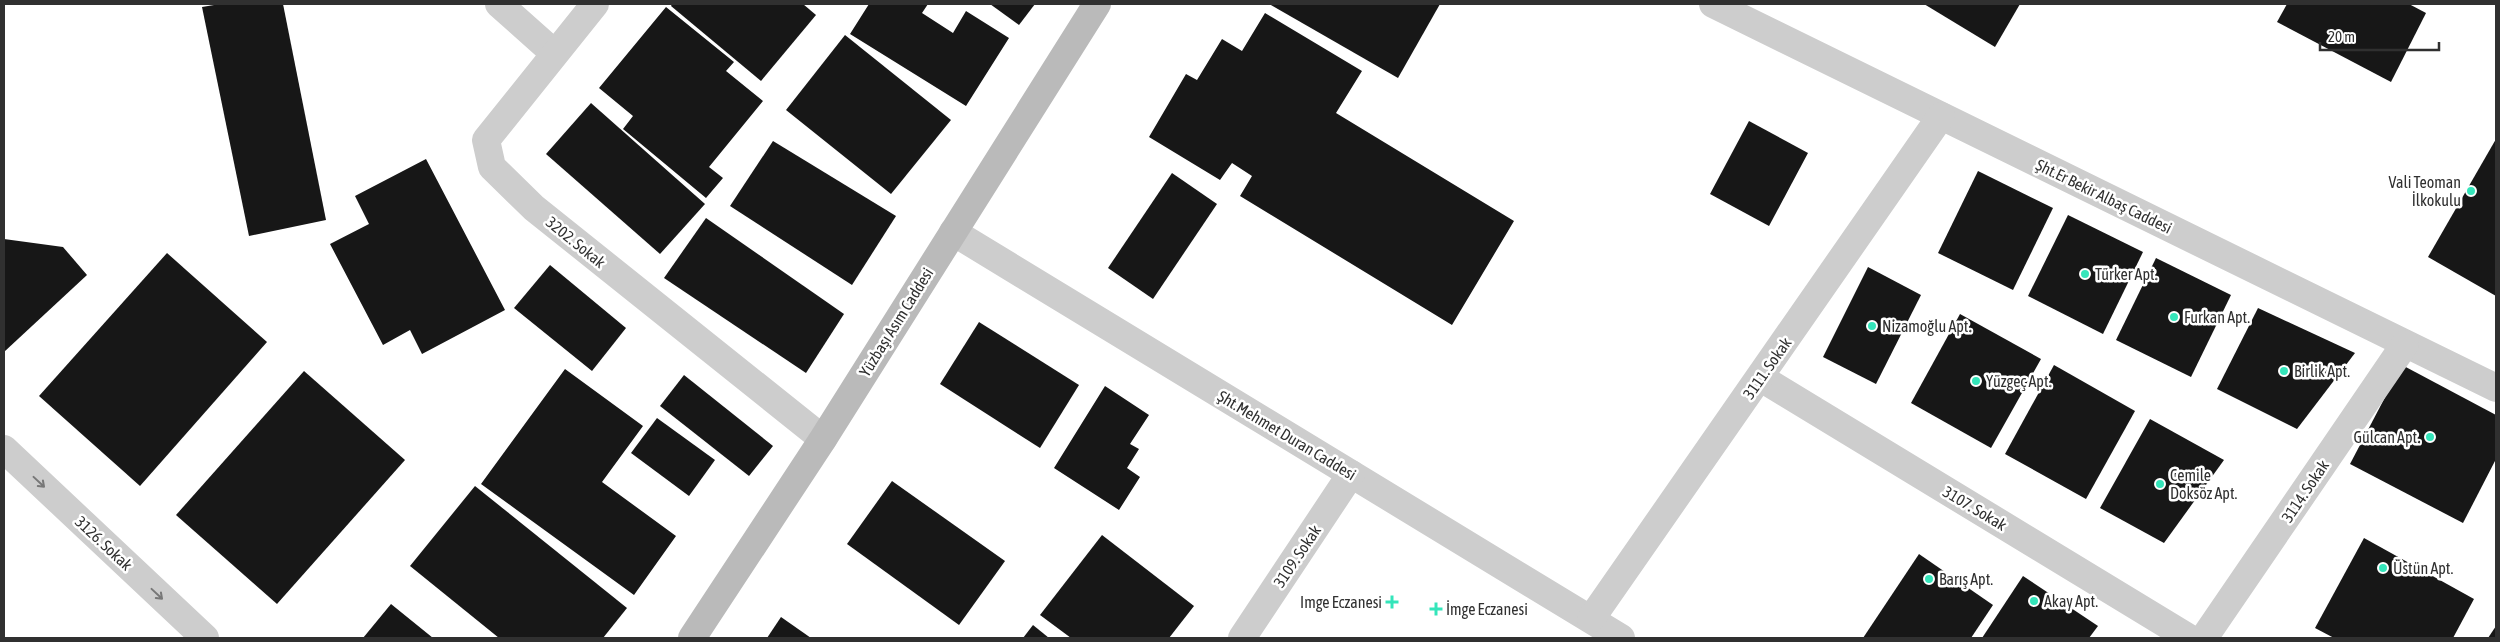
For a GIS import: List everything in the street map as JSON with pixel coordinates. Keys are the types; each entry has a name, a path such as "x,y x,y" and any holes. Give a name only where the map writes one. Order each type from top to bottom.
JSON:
{"main road":[{"name":"Yüzbaşı Asım Caddesi","path":"692,638 823,439 1097,4"}],"street":[{"path":"499,4 554,54"},
{"name":"3202. Sokak","path":"595,4 486,140 492,167 534,208 823,439"},
{"name":"Şht.Er Bekir Albaş Caddesi","path":"1713,4 2496,388"},
{"name":"3111. Sokak","path":"1591,619 1761,378 1941,116"},
{"name":"Şht.Mehmet Duran Caddesi","path":"953,232 1621,638"},
{"name":"3114. Sokak","path":"2204,638 2405,344"},
{"name":"3107. Sokak","path":"1761,378 2189,638"},
{"name":"3126. Sokak","path":"4,448 204,638"},
{"name":"3109. Sokak","path":"1242,638 1351,474"}],"building":[{"path":"220,4 283,4 326,220 249,236 202,7"},
{"path":"672,4 803,4 816,15 761,81 671,6"},
{"path":"869,4 928,4 922,13 953,33 966,11 1009,38 966,106 850,34"},
{"path":"990,4 1035,4 1019,25"},
{"path":"1269,4 1440,4 1398,78"},
{"path":"1924,4 2020,4 1995,47"},
{"path":"2287,4 2409,4 2426,13 2391,82 2277,22"},
{"path":"666,7 734,62 726,71 763,101 709,167 723,178 706,198 623,129 633,116 599,88"},
{"path":"1265,13 1362,71 1336,113 1514,221 1452,325 1240,196 1252,176 1232,163 1220,180 1149,137 1186,74 1197,80 1222,39 1242,51"},
{"path":"845,35 951,120 891,194 786,110"},
{"path":"591,103 705,204 660,254 546,154"},
{"path":"1749,121 1808,153 1769,226 1710,194"},
{"path":"2496,139 2496,296 2428,257"},
{"path":"773,141 896,216 852,285 730,206"},
{"path":"426,159 505,310 422,354 410,330 383,345 330,244 369,224 355,196"},
{"path":"1978,171 2053,208 2013,290 1938,253"},
{"path":"1172,173 1217,204 1153,299 1108,268"},
{"name":"Türker Apt.","path":"2068,215 2143,252 2103,334 2028,296"},
{"path":"706,218 844,314 806,373 664,278"},
{"path":"4,239 63,247 87,275 4,352"},
{"path":"167,253 267,342 140,486 39,396"},
{"name":"Furkan Apt.","path":"2156,258 2231,295 2191,377 2116,340"},
{"path":"550,265 626,328 592,371 514,308"},
{"name":"Nizamoğlu Apt.","path":"1868,267 1921,295 1876,384 1823,357"},
{"name":"Birlik Apt.","path":"2258,308 2355,353 2297,429 2217,389"},
{"name":"Yüzgeç Apt.","path":"1960,314 2041,359 1991,448 1911,403"},
{"path":"979,322 1079,385 1040,448 940,384"},
{"path":"2054,365 2135,411 2086,499 2005,454"},
{"name":"Gülcan Apt.","path":"2402,365 2496,415 2496,459 2463,523 2350,464"},
{"path":"565,369 643,426 602,482 676,536 634,595 481,484"},
{"path":"304,371 405,460 277,604 176,515"},
{"path":"684,375 773,446 749,476 660,406"},
{"path":"1105,386 1149,415 1130,444 1139,449 1127,468 1140,477 1119,510 1054,468"},
{"path":"657,418 715,460 689,496 631,453"},
{"name":"Cemile Doksöz Apt.","path":"2150,419 2224,460 2164,543 2100,508"},
{"path":"892,481 1005,561 959,625 847,544"},
{"path":"475,486 627,608 603,638 499,638 410,566"},
{"path":"1102,535 1194,606 1169,638 1071,638 1040,615"},
{"name":"Üstün Apt.","path":"2364,538 2474,599 2453,638 2334,638 2315,628"},
{"name":"Barış Apt.","path":"1919,554 1993,605 1971,638 1863,638"},
{"name":"Akay Apt.","path":"2023,576 2098,626 2089,638 1982,638"},
{"path":"391,604 433,638 363,638"},
{"path":"781,617 811,638 767,638"},
{"path":"1033,625 1049,638 1023,638"},
{"path":"2496,626 2496,638 2488,638"}],"place":[{"name":"Vali Teoman İlkokulu","path":"2471,191"},
{"name":"Türker Apt.","path":"2085,274"},
{"name":"Furkan Apt.","path":"2174,317"},
{"name":"Nizamoğlu Apt.","path":"1872,326"},
{"name":"Birlik Apt.","path":"2284,371"},
{"name":"Yüzgeç Apt.","path":"1976,381"},
{"name":"Gülcan Apt.","path":"2430,437"},
{"name":"Cemile Doksöz Apt.","path":"2160,484"},
{"name":"Üstün Apt.","path":"2383,568"},
{"name":"Barış Apt.","path":"1929,579"},
{"name":"Akay Apt.","path":"2034,601"},
{"name":"Imge Eczanesi","path":"1392,602"},
{"name":"İmge Eczanesi","path":"1436,609"}]}
